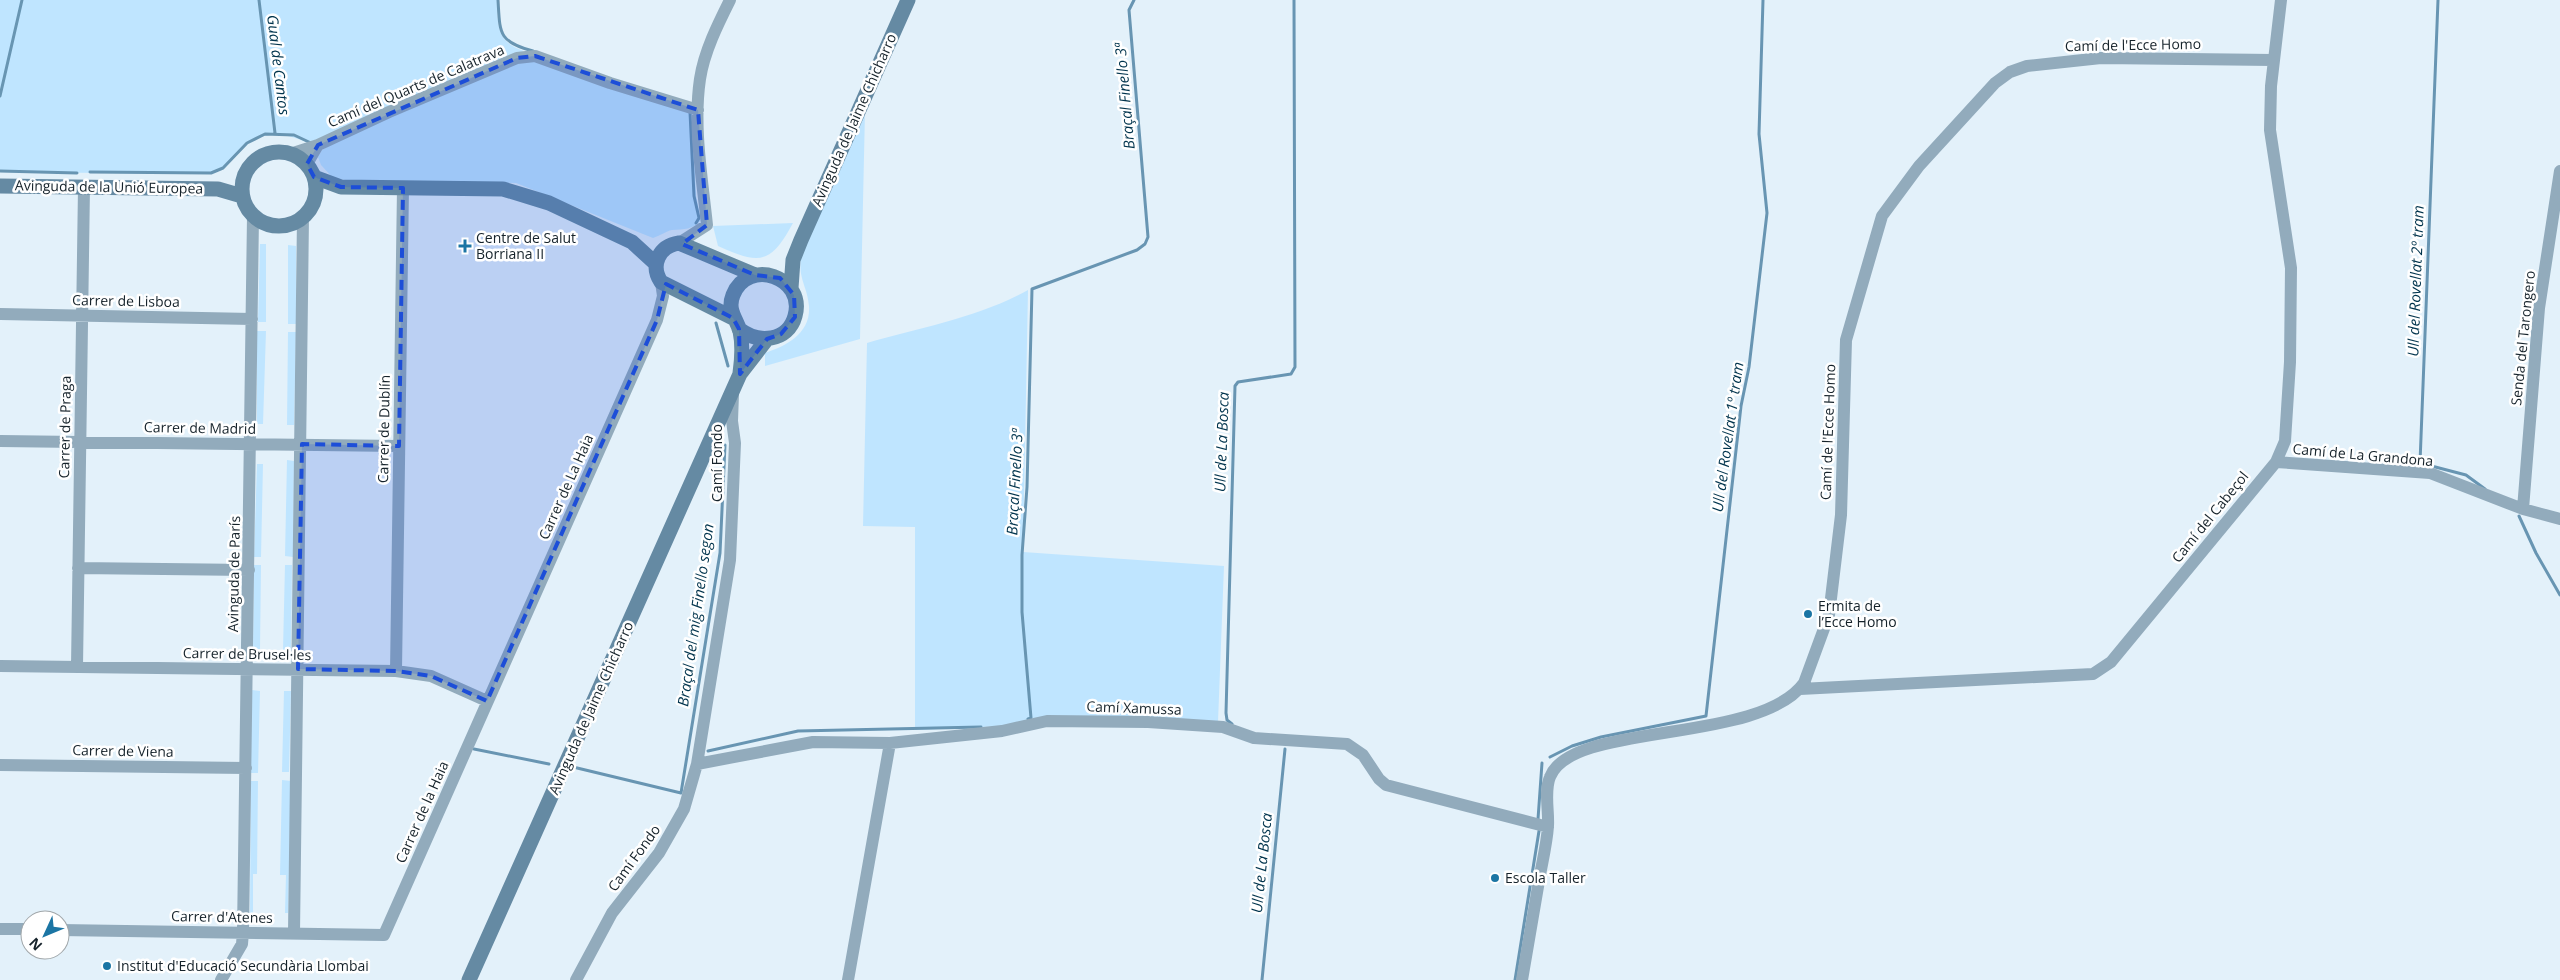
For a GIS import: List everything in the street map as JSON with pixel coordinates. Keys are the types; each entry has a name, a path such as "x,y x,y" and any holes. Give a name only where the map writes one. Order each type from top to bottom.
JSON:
{"street":[{"path":"632,242 673,244 760,274 780,278 790,288 796,302 792,324 781,334 767,339 752,337 736,323 661,282 656,273 656,264 662,250 673,244 706,225 698,110 702,72 719,22 730,0"},
{"name":"Avinguda de Jaime Chicharro","path":"800,240 908,0"},
{"path":"2273,60 2281,0"},
{"name":"Camí del Quarts de Calatrava","path":"290,154 318,145 517,58 534,56 610,83 698,110"},
{"name":"Camí de l'Ecce Homo","path":"1800,689 1804,683 1829,615 1841,515 1846,340 1882,216 1919,166 1994,83 2010,72 2027,66 2100,58 2273,60"},
{"name":"Camí del Cabeçol","path":"1800,689 2094,674 2111,662 2276,462 2286,441 2290,362 2291,268 2270,130 2273,60"},
{"path":"318,145 310,171 315,197 311,208 303,217 284,226 268,224 253,216 242,196 244,175 258,158 268,153 290,154 310,171 341,187"},
{"name":"Senda del Tarongero","path":"2523,508 2539,308 2560,171"},
{"name":"Avinguda de la Unió Europea","path":"218,189 244,175"},
{"name":"Avinguda de la Unió Europea","path":"0,186 218,189 242,196"},
{"name":"Carrer de Praga","path":"77,667 84,187"},
{"path":"315,197 341,187 503,189 549,203 632,242 656,264"},
{"name":"Carrer de Dublín","path":"396,670 403,188"},
{"name":"Avinguda de París","path":"221,980 242,944 243,932 253,216"},
{"path":"294,933 302,444 303,217"},
{"path":"740,374 742,353 731,302 736,288 748,278 760,274 781,262 800,240"},
{"path":"790,288 793,260 800,240"},
{"name":"Carrer de La Haia","path":"487,701 657,320 663,296 661,282"},
{"name":"Carrer de Lisboa","path":"0,314 252,319"},
{"path":"740,374 767,339"},
{"name":"Avinguda de Jaime Chicharro","path":"469,980 740,374"},
{"name":"Camí Fondo","path":"576,980 612,913 659,853 684,810 697,764 730,560 735,443 732,421 733,390"},
{"name":"Carrer de Madrid","path":"0,441 399,446"},
{"name":"Camí de La Grandona","path":"2276,462 2430,473 2523,508 2560,519"},
{"path":"78,568 249,570"},
{"name":"Carrer de Brusel·les","path":"0,666 396,670 431,676 487,701"},
{"path":"1522,980 1548,827 1549,778 1554,768 1575,754 1616,741 1707,727 1747,716 1778,703 1800,689"},
{"name":"Carrer de la Haia","path":"384,934 487,701"},
{"name":"Camí Xamussa","path":"697,764 813,742 890,743 1002,731 1047,721 1148,722 1223,727 1254,738 1347,744 1363,756 1379,780 1386,785 1548,827"},
{"path":"848,980 890,743"},
{"name":"Carrer de Viena","path":"0,765 246,768"},
{"path":"0,929 20,929"},
{"name":"Carrer d'Atenes","path":"70,930 384,934"}],"highlighted area":[{"path":"535,56 698,110 707,225 682,244 755,275 780,278 794,295 795,317 781,334 767,339 740,374 739,329 733,318 666,284 657,320 487,701 431,676 396,671 298,669 302,444 399,446 403,188 341,187 314,177 307,164 318,145 517,58"}],"shaded area":[{"path":"0,0 497,0 500,32 503,38 508,43 524,51 308,143 281,135 264,136 255,139 240,150 224,167 211,174 0,172"},
{"path":"530,60 692,112 696,196 701,220 695,226 670,231 653,238 516,183 345,180 333,178 321,165 318,157 322,150 340,139 511,65"},
{"path":"865,111 860,339 765,366 765,353 789,342 802,331 806,324 809,306 801,271 801,256"},
{"path":"793,223 778,247 763,257 754,258 718,246 713,226"},
{"path":"260,244 266,244 266,322 258,322"},
{"path":"288,245 296,246 296,324 288,324"},
{"path":"1028,290 1023,552 1224,566 1218,722 1004,726 915,730 915,527 863,526 867,343 970,315"},
{"path":"257,331 266,331 263,424 257,424"},
{"path":"288,332 296,332 294,425 287,425"},
{"path":"287,460 294,461 293,557 285,556"},
{"path":"257,464 263,464 261,557 254,557"},
{"path":"254,565 261,565 260,649 253,649"},
{"path":"285,565 292,565 291,650 283,650"},
{"path":"252,690 260,691 258,773 250,773"},
{"path":"284,691 291,691 289,772 282,772"},
{"path":"282,780 291,781 288,913 285,913 286,875 280,875"},
{"path":"251,781 258,781 257,874 253,874 253,913 250,913"}],"waterway":[{"path":"0,96 22,0"},
{"name":"Gual de Cantos","path":"259,0 275,133"},
{"name":"Braçal del mig Finello segon","path":"498,0 499,21 507,40 522,48 533,51"},
{"name":"Braçal Finello 3ª","path":"1028,719 1031,718 1022,612 1022,555 1027,487 1032,289 1137,250 1145,244 1148,237 1129,10 1134,0"},
{"name":"Ull de La Bosca","path":"1232,724 1227,720 1226,713 1235,386 1238,382 1291,374 1295,367 1294,0"},
{"name":"Ull del Rovellat 1º tram","path":"1550,757 1572,746 1601,737 1706,716 1741,406 1749,367 1767,213 1759,134 1763,0"},
{"name":"Ull del Rovellat 2º tram","path":"2438,0 2420,463 2466,475 2485,489"},
{"name":"Braçal del mig Finello segon","path":"690,112 694,196 699,218 696,223"},
{"path":"90,172 211,173 223,168 247,143 265,134 294,135 311,143"},
{"path":"0,171 77,173"},
{"name":"Braçal del mig Finello segon","path":"716,323 728,366"},
{"name":"Braçal del mig Finello segon","path":"573,767 681,793 720,553 725,445"},
{"name":"Ull del Rovellat 2º tram","path":"2519,516 2536,553 2560,595"},
{"name":"Braçal Finello 3ª","path":"708,751 798,731 981,727"},
{"path":"474,749 549,764"},
{"name":"Ull de La Bosca","path":"1262,980 1285,749"},
{"name":"Ull del Rovellat 1º tram","path":"1538,819 1542,763"},
{"name":"Ull del Rovellat 1º tram","path":"1515,980 1539,831"}],"place":[{"name":"Centre de Salut Borriana II","path":"465,246"},
{"name":"Ermita de l’Ecce Homo","path":"1808,614"},
{"name":"Escola Taller","path":"1495,878"},
{"name":"Institut d'Educació Secundària Llombai","path":"107,966"}]}
